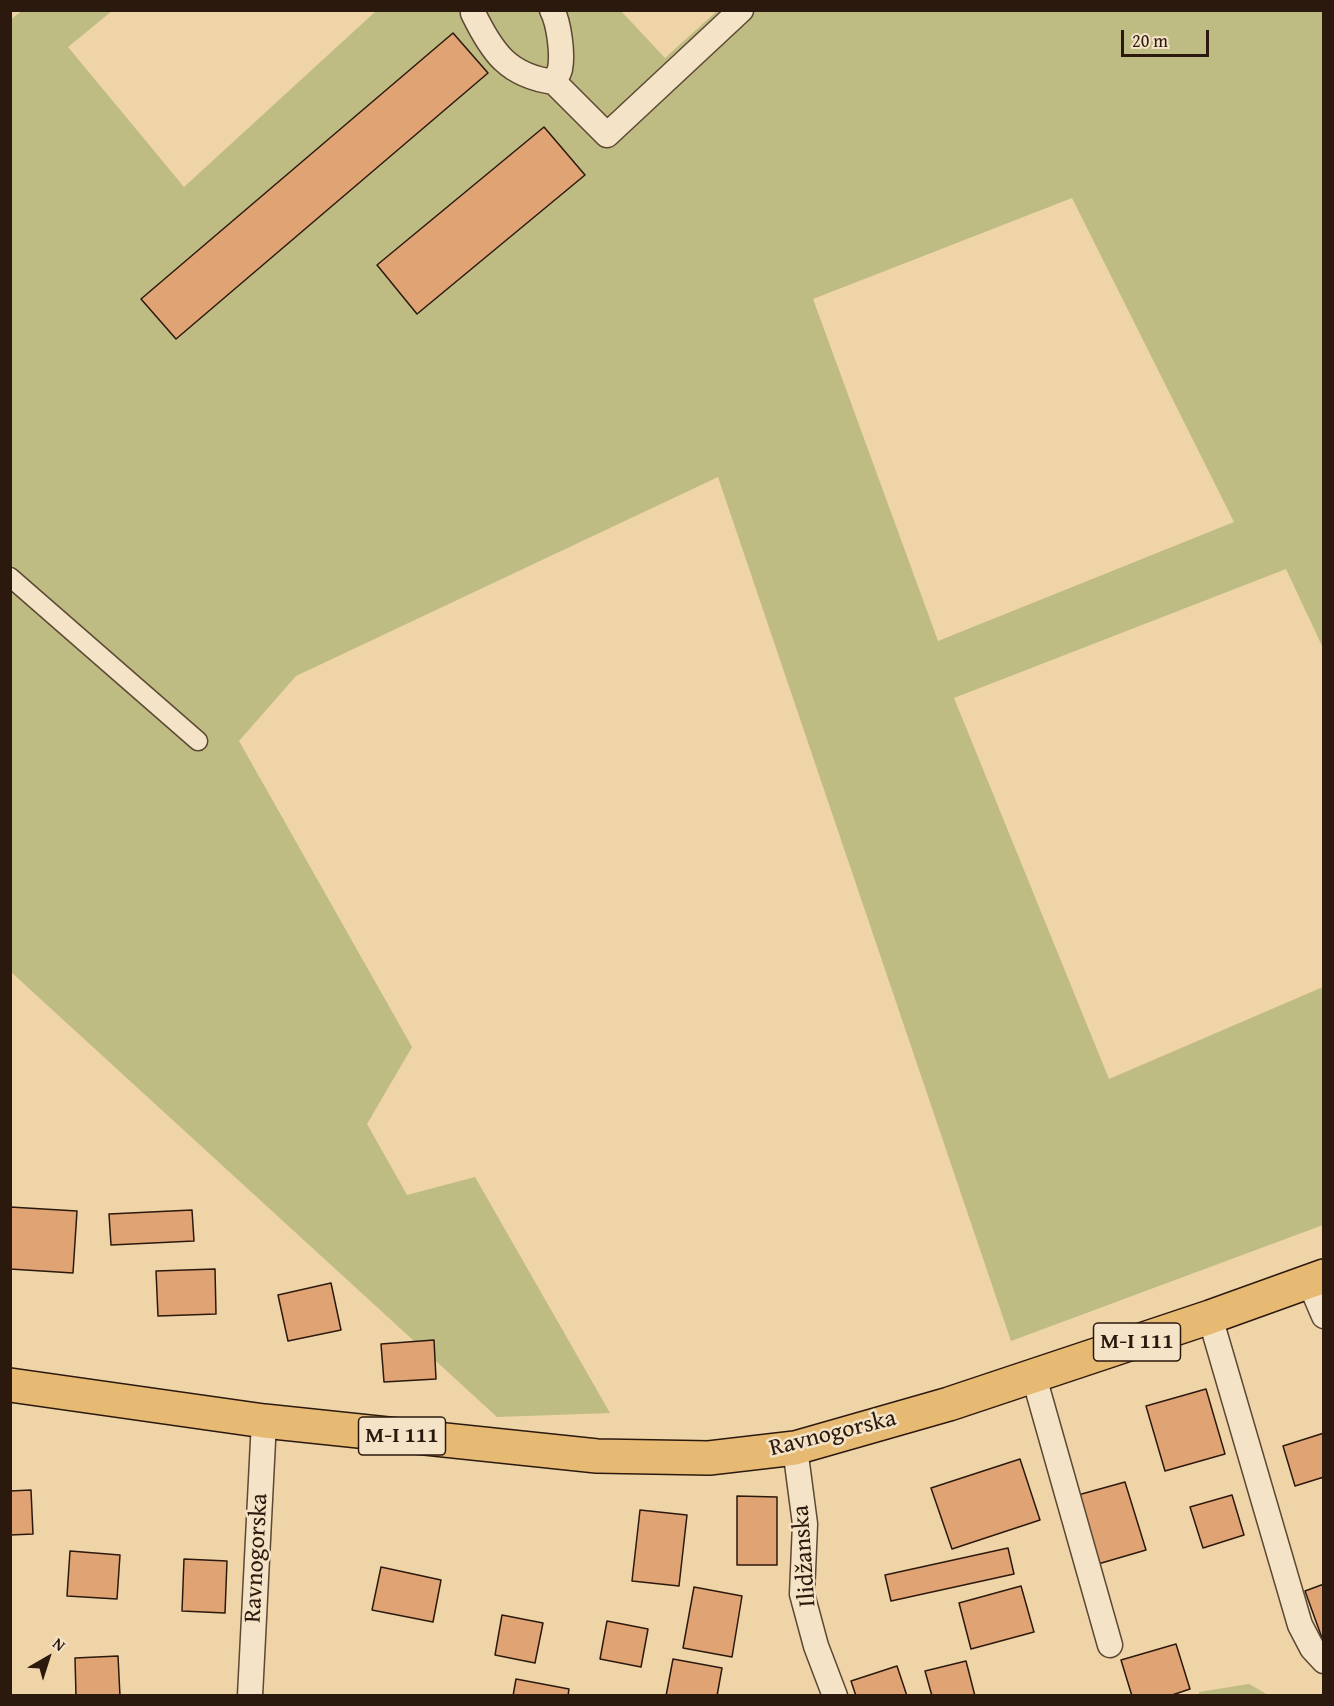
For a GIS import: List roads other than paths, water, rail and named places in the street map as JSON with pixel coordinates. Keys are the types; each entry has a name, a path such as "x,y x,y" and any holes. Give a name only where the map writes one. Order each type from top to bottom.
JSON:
{"main road":[{"name":"Ravnogorska","path":"10,1385 264,1421 597,1456 709,1458 795,1448 949,1404 1210,1317 1316,1278"}],"street":[{"path":"474,10 482,30 500,58 511,68 535,80 554,82 607,135 741,10"},
{"path":"552,10 558,29 561,57 560,70 554,82"},
{"path":"10,577 198,741"},
{"name":"Ravnogorska","path":"1316,1278 1323,1316"},
{"path":"1210,1317 1300,1625 1312,1648 1323,1661"},
{"path":"1034,1377 1110,1645"},
{"name":"Ravnogorska","path":"250,1695 264,1421"},
{"name":"Ilidžanska","path":"795,1448 805,1524 802,1594 816,1646 835,1695"}]}
